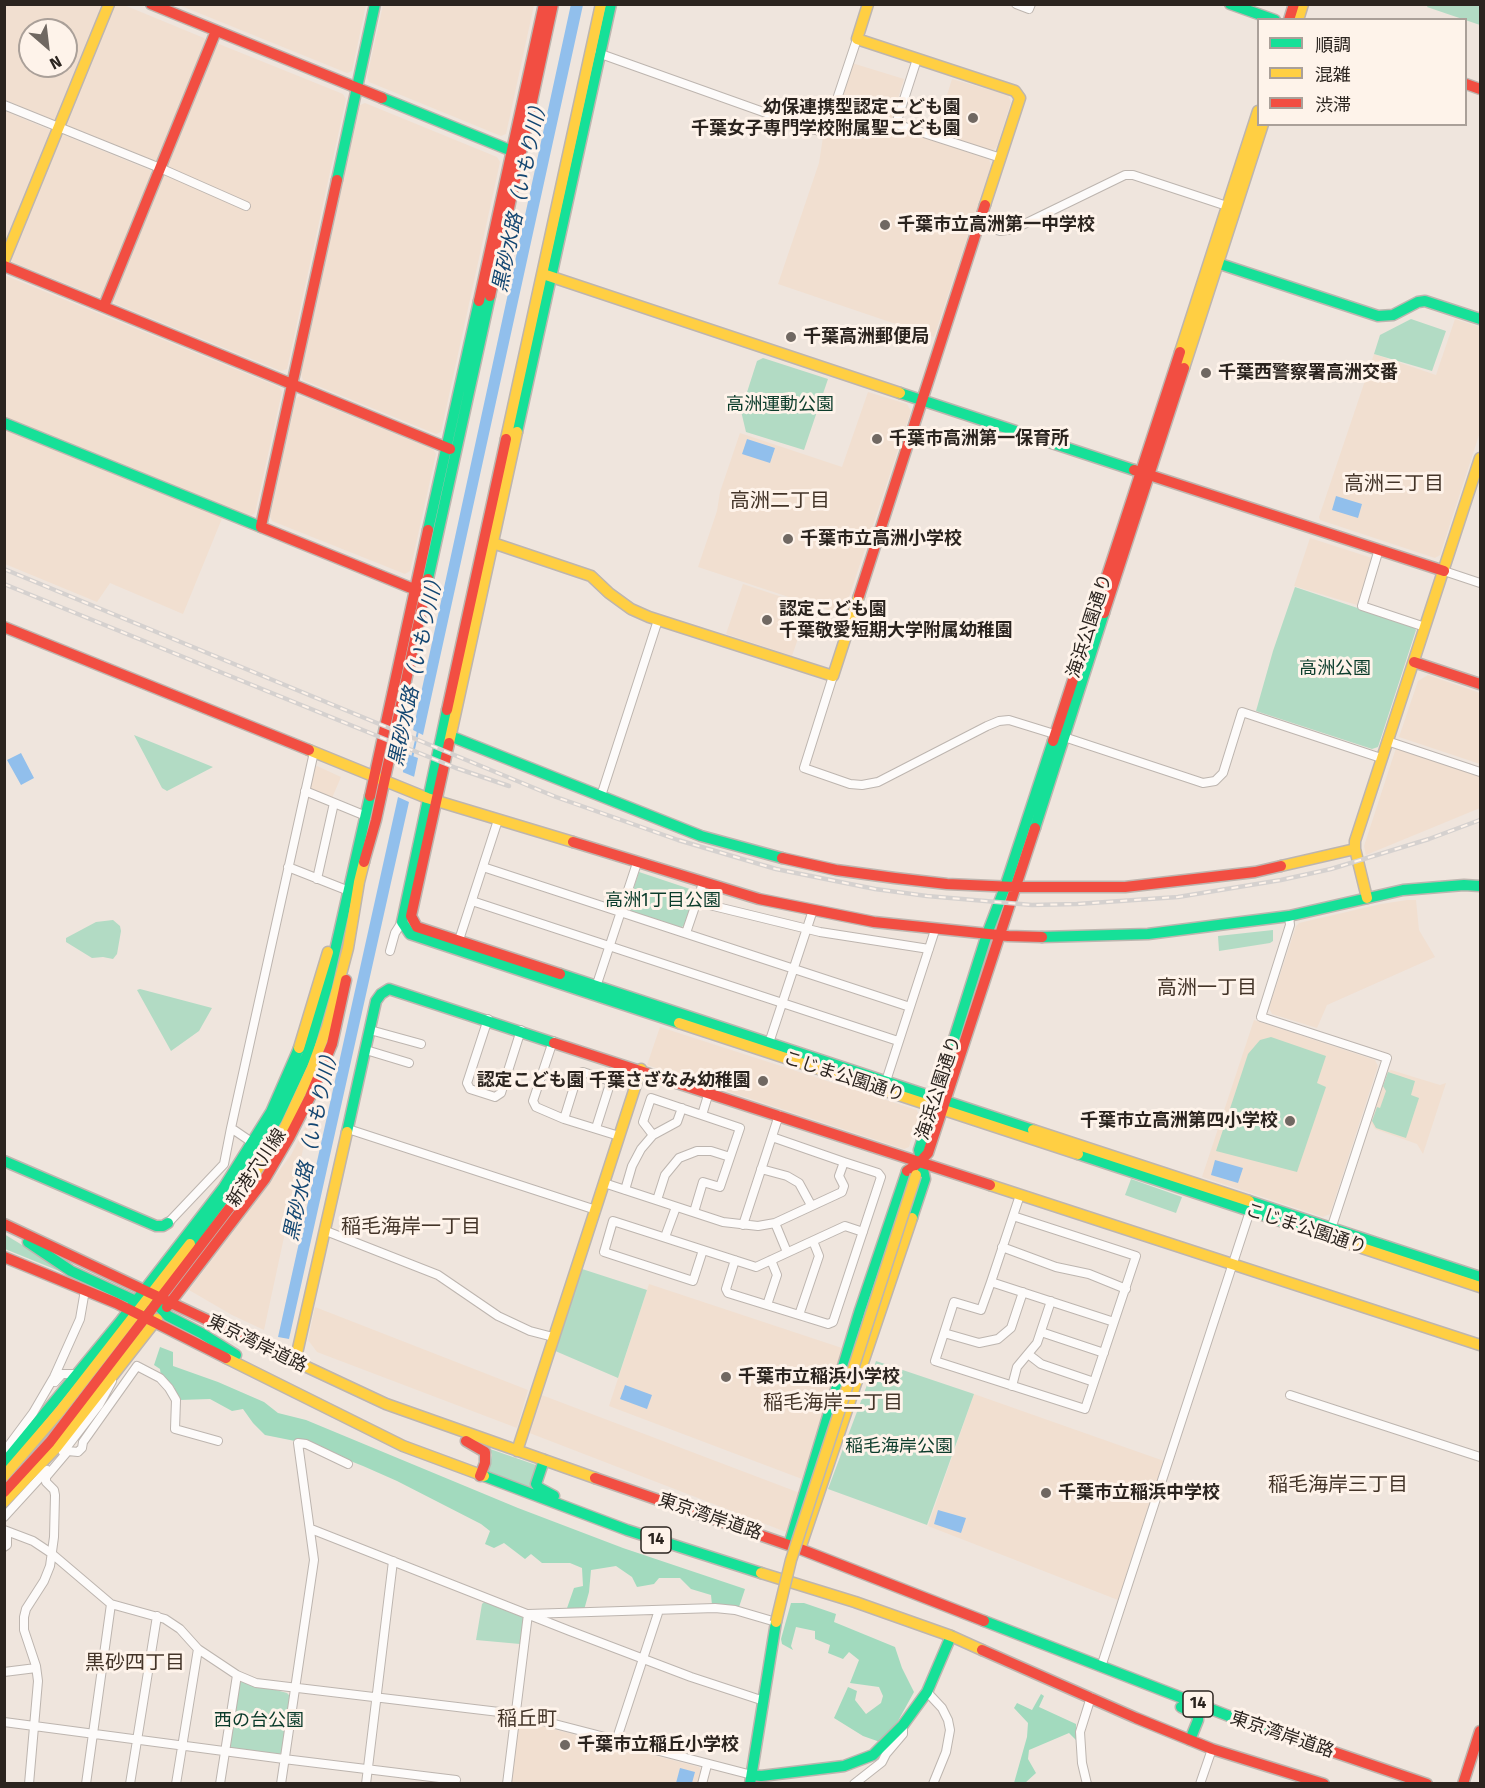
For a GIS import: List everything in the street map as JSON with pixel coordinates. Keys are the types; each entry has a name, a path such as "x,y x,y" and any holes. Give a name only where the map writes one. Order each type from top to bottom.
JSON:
{"main road":[{"path":"4,261 109,4"},
{"path":"151,4 516,152"},
{"path":"261,526 375,4"},
{"path":"379,779 516,152 544,4"},
{"path":"516,152 553,4"},
{"path":"402,922 432,800 547,275 595,52 601,4"},
{"path":"595,52 611,4"},
{"path":"488,542 591,576 631,609 658,620 833,675 1020,101 1018,92 856,39 868,4"},
{"path":"1230,4 1269,18"},
{"path":"104,306 216,31"},
{"name":"海浜公園通り","path":"920,1162 928,1153 939,1104 1214,261 1257,115"},
{"name":"海浜公園通り","path":"1231,207 1262,126"},
{"path":"1214,261 1378,316 1393,315 1418,302 1425,301 1480,319"},
{"path":"4,266 451,449"},
{"path":"547,275 1443,571"},
{"path":"4,423 420,591"},
{"path":"1367,898 1355,849 1355,840 1480,458"},
{"path":"4,627 432,800 759,899 874,922 993,935 1072,937 1148,934 1289,916 1403,890 1480,886"},
{"path":"1414,662 1480,682"},
{"path":"446,735 701,836 836,870 937,883 1010,887 1125,887 1203,880 1255,872 1355,849"},
{"name":"新港穴川線","path":"4,1476 60,1411 183,1254 266,1139 288,1098 314,1034 366,816 379,779"},
{"name":"新港穴川線","path":"4,1492 50,1442 235,1204 285,1127 312,1068 327,1027 348,948 379,779"},
{"name":"こじま公園通り","path":"432,800 411,916 417,927 595,990"},
{"path":"4,1502 46,1460 167,1308 265,1179 289,1138 318,1080 337,1027 362,890 359,882"},
{"path":"4,1463 79,1374 132,1306 224,1187 253,1143 284,1086 296,1058 342,901 349,891"},
{"name":"こじま公園通り","path":"402,922 410,934 595,990 1250,1210 1480,1277"},
{"path":"295,1362 378,997 389,989 488,1019 1480,1345"},
{"name":"こじま公園通り","path":"768,1047 886,1081 939,1104 1178,1179 1480,1287"},
{"path":"516,1451 641,1070"},
{"path":"4,1161 156,1226 168,1223"},
{"path":"920,1162 791,1560 776,1622 751,1779 854,1764 873,1755 903,1725 927,1692 951,1636"},
{"path":"789,1545 860,1310 905,1172 920,1162"},
{"path":"800,1549 925,1179 920,1162"},
{"path":"4,1224 144,1289 167,1308 274,1383"},
{"path":"4,1224 62,1266 132,1306"},
{"name":"東京湾岸道路","path":"5,1258 132,1306 153,1323 403,1446 584,1514 709,1557 871,1607 951,1636 1212,1749 1324,1784"},
{"name":"東京湾岸道路","path":"167,1308 237,1333 341,1384 430,1421 800,1549 1234,1718 1427,1784"},
{"path":"430,1421 485,1452 480,1476"},
{"path":"544,1460 537,1479 537,1487 584,1514"},
{"path":"1141,1682 1179,1706 1197,1714 1198,1720 1190,1740"},
{"path":"1463,1784 1480,1731"},
{"path":"1376,1767 1404,1784"}],"street":[{"path":"1016,4 1029,9 1031,4"},
{"path":"595,52 821,131 828,126 856,39"},
{"path":"917,58 896,124 1001,158"},
{"path":"4,105 160,168 246,206"},
{"path":"980,225 1000,231 1014,229 1125,175 1133,175 1231,207"},
{"path":"1379,549 1362,606 1425,627"},
{"path":"1443,571 1480,583"},
{"path":"601,796 658,620"},
{"path":"833,675 804,768 850,784 862,785 878,782 999,721 1017,722 1203,783 1215,781 1223,773 1242,712 1382,758"},
{"path":"1387,741 1480,772"},
{"path":"168,1223 224,1164 314,752"},
{"path":"305,791 366,816"},
{"path":"317,879 334,803"},
{"path":"459,940 498,820"},
{"path":"595,990 637,863"},
{"path":"288,867 349,891"},
{"path":"483,867 910,1007"},
{"path":"686,933 703,882"},
{"path":"472,901 898,1041"},
{"path":"697,902 806,929 929,949"},
{"path":"768,1047 813,910"},
{"path":"1289,916 1290,925 1261,1017 1387,1058 1330,1232"},
{"path":"390,951 395,933 402,922"},
{"path":"886,1081 936,930"},
{"path":"488,1019 467,1083 470,1089 495,1097 501,1093 521,1030"},
{"path":"370,1030 422,1044"},
{"path":"553,1041 533,1101 536,1107 564,1119 619,1136"},
{"path":"366,1050 409,1063"},
{"path":"564,1119 578,1074 583,1071 607,1080 610,1084 596,1128"},
{"path":"702,1115 710,1092"},
{"path":"653,1135 643,1122 651,1098 741,1128 720,1187 703,1182 694,1212"},
{"path":"625,1190 632,1166 641,1149 653,1135 677,1122 682,1108"},
{"path":"743,1225 779,1115"},
{"path":"231,1128 253,1143"},
{"path":"348,1129 596,1210"},
{"path":"735,1260 726,1289 728,1293 828,1324 833,1322 881,1177 878,1173 772,1137"},
{"path":"657,1200 666,1175 679,1158 697,1151 730,1157"},
{"path":"604,1183 723,1222 758,1226 775,1223 842,1192 844,1186 839,1176 844,1162"},
{"path":"761,1169 788,1176 799,1183 811,1206"},
{"path":"1013,1216 1136,1256 1085,1410 935,1360 954,1302 981,1310 1020,1195"},
{"path":"665,1238 676,1207"},
{"path":"1101,1667 1250,1210"},
{"path":"703,1250 693,1281 604,1252 614,1221 756,1267 845,1226 862,1232"},
{"path":"775,1223 788,1252"},
{"path":"326,1231 438,1275 498,1316 530,1331 553,1337"},
{"path":"799,1315 819,1256 813,1241"},
{"path":"1002,1247 1056,1267 1089,1274 1126,1288"},
{"path":"768,1305 777,1275 771,1260"},
{"path":"991,1282 1114,1322"},
{"path":"4,1452 33,1413 54,1377 80,1319 85,1290"},
{"path":"944,1333 979,1343 998,1339 1011,1328 1023,1292"},
{"path":"1012,1386 1017,1367 1037,1342 1051,1301"},
{"path":"1041,1332 1104,1353"},
{"path":"1028,1354 1041,1364 1094,1382"},
{"path":"29,1784 38,1692 36,1668 24,1630 24,1617 26,1609 44,1581 50,1566 54,1537 55,1495 54,1490 46,1482 46,1477 68,1450 78,1452 82,1448 83,1442 137,1366 142,1366 160,1378 169,1388 176,1400 175,1429 218,1441"},
{"path":"33,1413 42,1404 60,1376 69,1372 79,1374"},
{"path":"4,1516 75,1436 99,1405 111,1386 115,1374"},
{"path":"1290,1395 1480,1457"},
{"path":"281,1784 314,1560 298,1443 306,1444 348,1464"},
{"path":"311,1529 643,1659 764,1701"},
{"path":"4,1547 7,1545 6,1531 33,1541 51,1553 111,1605 156,1616 180,1629 198,1649 237,1675 256,1683 516,1714 751,1779"},
{"path":"366,1784 393,1561"},
{"path":"86,1784 111,1605"},
{"path":"528,1614 715,1608 735,1610 776,1622"},
{"path":"616,1741 659,1610"},
{"path":"507,1784 528,1614"},
{"path":"130,1784 156,1616"},
{"path":"176,1784 198,1649"},
{"path":"4,1672 36,1668"},
{"path":"220,1784 237,1675"},
{"path":"927,1692 942,1708 950,1730 945,1752 933,1784"},
{"path":"1087,1784 1082,1763 1080,1732 1091,1697"},
{"path":"4,1722 456,1780"},
{"path":"854,1784 882,1761 903,1734 903,1725"},
{"path":"1200,1784 1212,1749"},
{"path":"702,1784 707,1765"}],"shaded area":[{"path":"366,4 352,71 347,73 179,5"},
{"path":"4,5 103,5 78,67 78,18 18,18 18,78 74,78 57,119 54,120 5,100"},
{"path":"114,5 124,5 204,38 206,41 158,159 154,161 68,126 66,122"},
{"path":"383,5 534,5 506,134 501,136 369,82 367,77"},
{"path":"219,44 343,94 346,99 287,369 281,371 114,303 112,299 216,45"},
{"name":"千葉市立高洲第一中学校","path":"852,63 904,79 890,125 873,121 989,159 991,166 934,337 778,284 819,163 823,137 831,130"},
{"name":"幼保連携型認定こども園 千葉女子専門学校附属聖こども園","path":"952,79 1008,95 1011,102 997,147 992,151 935,134"},
{"path":"365,103 497,157 500,162 441,432 436,434 303,380 301,374 360,105"},
{"path":"5,111 51,132 5,246"},
{"path":"64,135 150,170 152,174 102,296 99,297 12,262 11,258 60,137"},
{"path":"4,275 279,387 282,392 255,513 250,517 5,417"},
{"path":"1455,319 1480,327 1480,432 1440,555 1435,558 1320,520 1319,517 1374,354 1436,375"},
{"name":"千葉市立高洲小学校","path":"868,392 907,404 911,411 843,615 698,567 740,433 842,467"},
{"path":"301,396 433,449 436,454 410,571 405,574 272,521 270,516 296,398"},
{"path":"4,426 223,516 183,614 110,583 97,602 5,564"},
{"path":"1310,538 1372,558 1357,605 1294,586"},
{"name":"認定こども園 千葉敬愛短期大学附属幼稚園","path":"743,584 809,606 792,656 726,634"},
{"path":"1428,675 1480,693 1480,764 1399,737 1418,681"},
{"path":"1396,748 1480,776 1480,808 1366,855 1364,846"},
{"path":"317,766 341,777 332,798 311,791 309,787 314,768"},
{"path":"1416,900 1419,930 1435,957 1327,1005 1317,1028 1272,1014 1269,1008 1296,926 1299,923"},
{"name":"千葉市立高洲第四小学校","path":"1254,1020 1375,1060 1378,1066 1330,1214 1323,1217 1202,1177"},
{"name":"認定こども園 千葉さざなみ幼稚園","path":"660,1027 917,1110 919,1116 909,1147 904,1149 647,1065"},
{"path":"1391,1070 1440,1085 1446,1083 1423,1154 1417,1144 1375,1129 1370,1121 1387,1072"},
{"path":"308,1126 264,1330 232,1315 189,1290 291,1155"},
{"name":"千葉市立稲浜小学校","path":"649,1284 842,1348 802,1479 609,1406"},
{"path":"315,1307 528,1390 517,1428 317,1352 308,1340"},
{"path":"539,1394 800,1493 786,1532 527,1432"},
{"name":"千葉市立稲浜中学校","path":"974,1394 1164,1461 1118,1600 928,1526"},
{"name":"千葉市立稲丘小学校","path":"522,1721 699,1767 701,1770 698,1783 510,1784 518,1723"}],"green space":[{"path":"1428,5 1480,5 1480,25 1467,21 1467,18 1459,18 1427,7"},
{"path":"1411,319 1446,331 1432,371 1374,354 1380,335"},
{"name":"高洲運動公園","path":"763,358 828,379 804,450 746,432 741,411 757,361"},
{"name":"高洲公園","path":"1295,587 1414,627 1416,630 1378,747 1372,749 1256,711"},
{"path":"134,735 213,767 167,791 162,788"},
{"name":"高洲1丁目公園","path":"639,872 696,891 685,925 680,928 630,912 627,908"},
{"path":"113,920 120,926 121,931 117,954 113,959 92,958 66,942 66,938 96,922"},
{"path":"1273,930 1273,941 1270,943 1219,951 1218,936"},
{"path":"137,990 212,1008 199,1031 171,1051"},
{"path":"1271,1037 1326,1056 1317,1083 1326,1087 1297,1172 1216,1151 1248,1054 1260,1040"},
{"path":"1388,1072 1415,1081 1411,1095 1419,1098 1406,1138 1376,1128 1372,1121 1386,1091 1383,1086"},
{"path":"1131,1179 1182,1197 1176,1213 1125,1195"},
{"path":"4,1234 37,1254 69,1275 5,1249"},
{"path":"579,1268 647,1290 618,1378 553,1350"},
{"path":"160,1347 173,1352 173,1366 264,1402 278,1413 306,1420 518,1508 623,1548 745,1589 738,1610 712,1605 711,1595 691,1589 680,1578 659,1578 654,1584 637,1587 632,1577 616,1566 591,1570 589,1592 584,1610 566,1611 574,1588 583,1586 582,1568 570,1563 542,1563 531,1554 525,1559 504,1543 494,1548 485,1544 490,1531 481,1524 363,1466 305,1443 265,1435 243,1409 232,1411 210,1399 179,1400 174,1387 161,1376 160,1369 154,1365"},
{"name":"稲毛海岸公園","path":"876,1361 974,1394 927,1525 828,1489"},
{"path":"490,1449 536,1465 533,1490 488,1473 492,1455"},
{"path":"485,1601 521,1615 524,1619 520,1644 476,1640 482,1604"},
{"path":"791,1603 804,1603 836,1614 834,1622 895,1647 914,1692 898,1721 880,1742 863,1736 834,1718 848,1687 857,1691 855,1700 866,1714 881,1703 883,1696 879,1687 850,1683 859,1660 849,1652 843,1659 828,1653 830,1645 815,1639 815,1631 796,1627 791,1646 793,1650 782,1644 781,1639"},
{"name":"西の台公園","path":"243,1681 287,1693 290,1696 282,1752 278,1755 233,1749 229,1745 238,1683"},
{"path":"1041,1694 1044,1696 1039,1707 1076,1724 1076,1740 1069,1733 1029,1750 1028,1759 1036,1773 1025,1783 1014,1783 1027,1737 1028,1723 1014,1708 1017,1703 1032,1710"}],"water":[{"path":"571,4 583,5 423,735 413,730"},
{"path":"841,114 869,123 864,138 836,129"},
{"path":"747,439 775,448 770,463 742,454"},
{"path":"1336,496 1362,504 1358,518 1332,510"},
{"path":"21,753 34,778 21,785 7,760"},
{"path":"400,754 418,758 413,782 402,778 404,764 399,761"},
{"path":"398,797 409,802 289,1339 278,1337"},
{"path":"1215,1160 1243,1168 1238,1183 1211,1175"},
{"path":"625,1385 652,1395 647,1409 620,1399"},
{"path":"938,1510 966,1518 961,1533 934,1524"},
{"path":"680,1768 695,1772 692,1783 676,1783"}],"pier":[{"path":"400,771 417,778 415,784 400,780"}],"waterway":[{"name":"黒砂水路（いもり川）","path":"412,758 418,731"}],"railway":[{"path":"4,569 556,797 678,840 776,869 875,889 1032,905 1178,897 1281,880 1331,869 1429,839 1480,820"},
{"path":"4,584 456,768 509,786"}],"traffic: fast":[{"path":"337,180 375,4"},
{"path":"517,432 611,4"},
{"path":"1230,4 1269,18"},
{"path":"382,98 517,153"},
{"path":"1211,261 1378,316 1393,315 1418,302 1425,301 1480,319"},
{"path":"428,579 490,296"},
{"path":"428,530 479,301"},
{"path":"900,393 1134,470"},
{"path":"4,423 261,527"},
{"path":"1035,828 1104,613"},
{"path":"447,710 402,922 410,934 679,1023"},
{"path":"445,734 701,836 782,858"},
{"path":"912,1218 925,1179 919,1150 987,934 1005,887 1053,741"},
{"path":"190,1244 253,1159 277,1119 307,1055 327,986 370,796"},
{"path":"1042,937 1148,934 1289,916 1403,890 1464,885 1480,886"},
{"path":"560,974 1033,1130"},
{"path":"347,1132 376,1001 389,989 554,1043"},
{"path":"4,1463 119,1323 224,1187 271,1112 299,1048"},
{"path":"1078,1154 1338,1240"},
{"path":"4,1161 156,1226 168,1223"},
{"path":"789,1545 860,1310 907,1171"},
{"path":"1249,1201 1480,1277"},
{"path":"28,1242 71,1271 136,1301 143,1307 153,1323"},
{"path":"149,1296 168,1316 236,1355"},
{"path":"544,1460 536,1484 554,1496"},
{"path":"484,1476 627,1530 761,1573"},
{"path":"984,1621 1281,1734"},
{"path":"750,1784 776,1622"},
{"path":"752,1775 761,1776 844,1766 873,1755 903,1725 927,1692 951,1636"},
{"path":"1181,1707 1198,1715 1190,1740"}],"traffic: slow":[{"path":"4,261 109,4"},
{"path":"506,439 601,4"},
{"path":"868,4 857,39 1015,91 1020,98 985,205"},
{"path":"1299,18 1303,4"},
{"path":"1180,352 1257,114"},
{"path":"1184,368 1262,126"},
{"path":"546,275 900,393"},
{"path":"449,743 517,432"},
{"path":"1367,898 1355,841 1480,458"},
{"path":"487,541 591,576 631,609 649,617 833,676 859,596"},
{"path":"309,750 427,798 573,842"},
{"path":"1281,866 1355,849"},
{"path":"250,1181 285,1127 312,1068 327,1027 348,948 364,862"},
{"path":"299,1048 328,952"},
{"path":"679,1023 1078,1154"},
{"path":"517,1451 641,1069"},
{"path":"1033,1130 1249,1201"},
{"path":"295,1362 347,1132"},
{"path":"776,1622 791,1560 916,1175"},
{"path":"990,1185 1480,1345"},
{"path":"800,1549 912,1218"},
{"path":"1338,1240 1480,1287"},
{"path":"4,1476 60,1411 190,1244"},
{"path":"4,1502 57,1447 157,1319"},
{"path":"226,1358 403,1446 484,1476"},
{"path":"292,1360 386,1404 595,1478"},
{"path":"761,1573 855,1602 951,1636 982,1650"}],"traffic: jam":[{"path":"151,4 382,98"},
{"path":"479,301 544,4"},
{"path":"490,296 553,4"},
{"path":"1290,18 1294,4"},
{"path":"104,306 216,31"},
{"path":"1467,84 1480,89"},
{"path":"261,526 337,180"},
{"path":"859,596 985,205"},
{"path":"4,266 450,449"},
{"path":"1053,741 1180,352"},
{"path":"1104,613 1184,368"},
{"path":"447,710 506,439"},
{"path":"1134,470 1444,571"},
{"path":"261,527 421,592"},
{"path":"370,796 428,530"},
{"path":"364,862 376,820 428,579"},
{"path":"4,627 309,750"},
{"path":"1414,662 1480,684"},
{"path":"449,743 411,916 417,927 560,974"},
{"path":"907,1171 928,1153 1035,828"},
{"path":"573,842 759,899 874,922 1008,936 1042,937"},
{"path":"782,858 836,870 895,878 947,884 1014,887 1125,887 1255,872 1281,866"},
{"path":"167,1307 265,1179 289,1138 310,1097 332,1044 346,980"},
{"path":"554,1043 990,1185"},
{"path":"4,1492 50,1442 250,1181"},
{"path":"4,1224 292,1360"},
{"path":"4,1257 116,1303 226,1358"},
{"path":"466,1441 485,1452 485,1463 480,1476"},
{"path":"595,1478 800,1549 984,1621"},
{"path":"982,1650 1212,1749 1324,1784"},
{"path":"1463,1784 1480,1731"},
{"path":"1281,1734 1427,1784"}],"place":[{"name":"幼保連携型認定こども園 千葉女子専門学校附属聖こども園","path":"973,118"},
{"name":"千葉市立高洲第一中学校","path":"885,225"},
{"name":"千葉高洲郵便局","path":"791,337"},
{"name":"千葉西警察署高洲交番","path":"1206,373"},
{"name":"千葉市高洲第一保育所","path":"877,439"},
{"name":"千葉市立高洲小学校","path":"788,539"},
{"name":"認定こども園 千葉敬愛短期大学附属幼稚園","path":"767,620"},
{"name":"認定こども園 千葉さざなみ幼稚園","path":"763,1081"},
{"name":"千葉市立高洲第四小学校","path":"1290,1121"},
{"name":"千葉市立稲浜小学校","path":"726,1377"},
{"name":"千葉市立稲浜中学校","path":"1046,1493"},
{"name":"千葉市立稲丘小学校","path":"565,1745"}],"district":[{"name":"高洲三丁目","path":"1394,484"},
{"name":"高洲二丁目","path":"780,501"},
{"name":"高洲一丁目","path":"1207,988"},
{"name":"稲毛海岸一丁目","path":"411,1227"},
{"name":"稲毛海岸二丁目","path":"833,1403"},
{"name":"稲毛海岸三丁目","path":"1338,1485"},
{"name":"黒砂四丁目","path":"135,1663"},
{"name":"稲丘町","path":"527,1719"}]}
